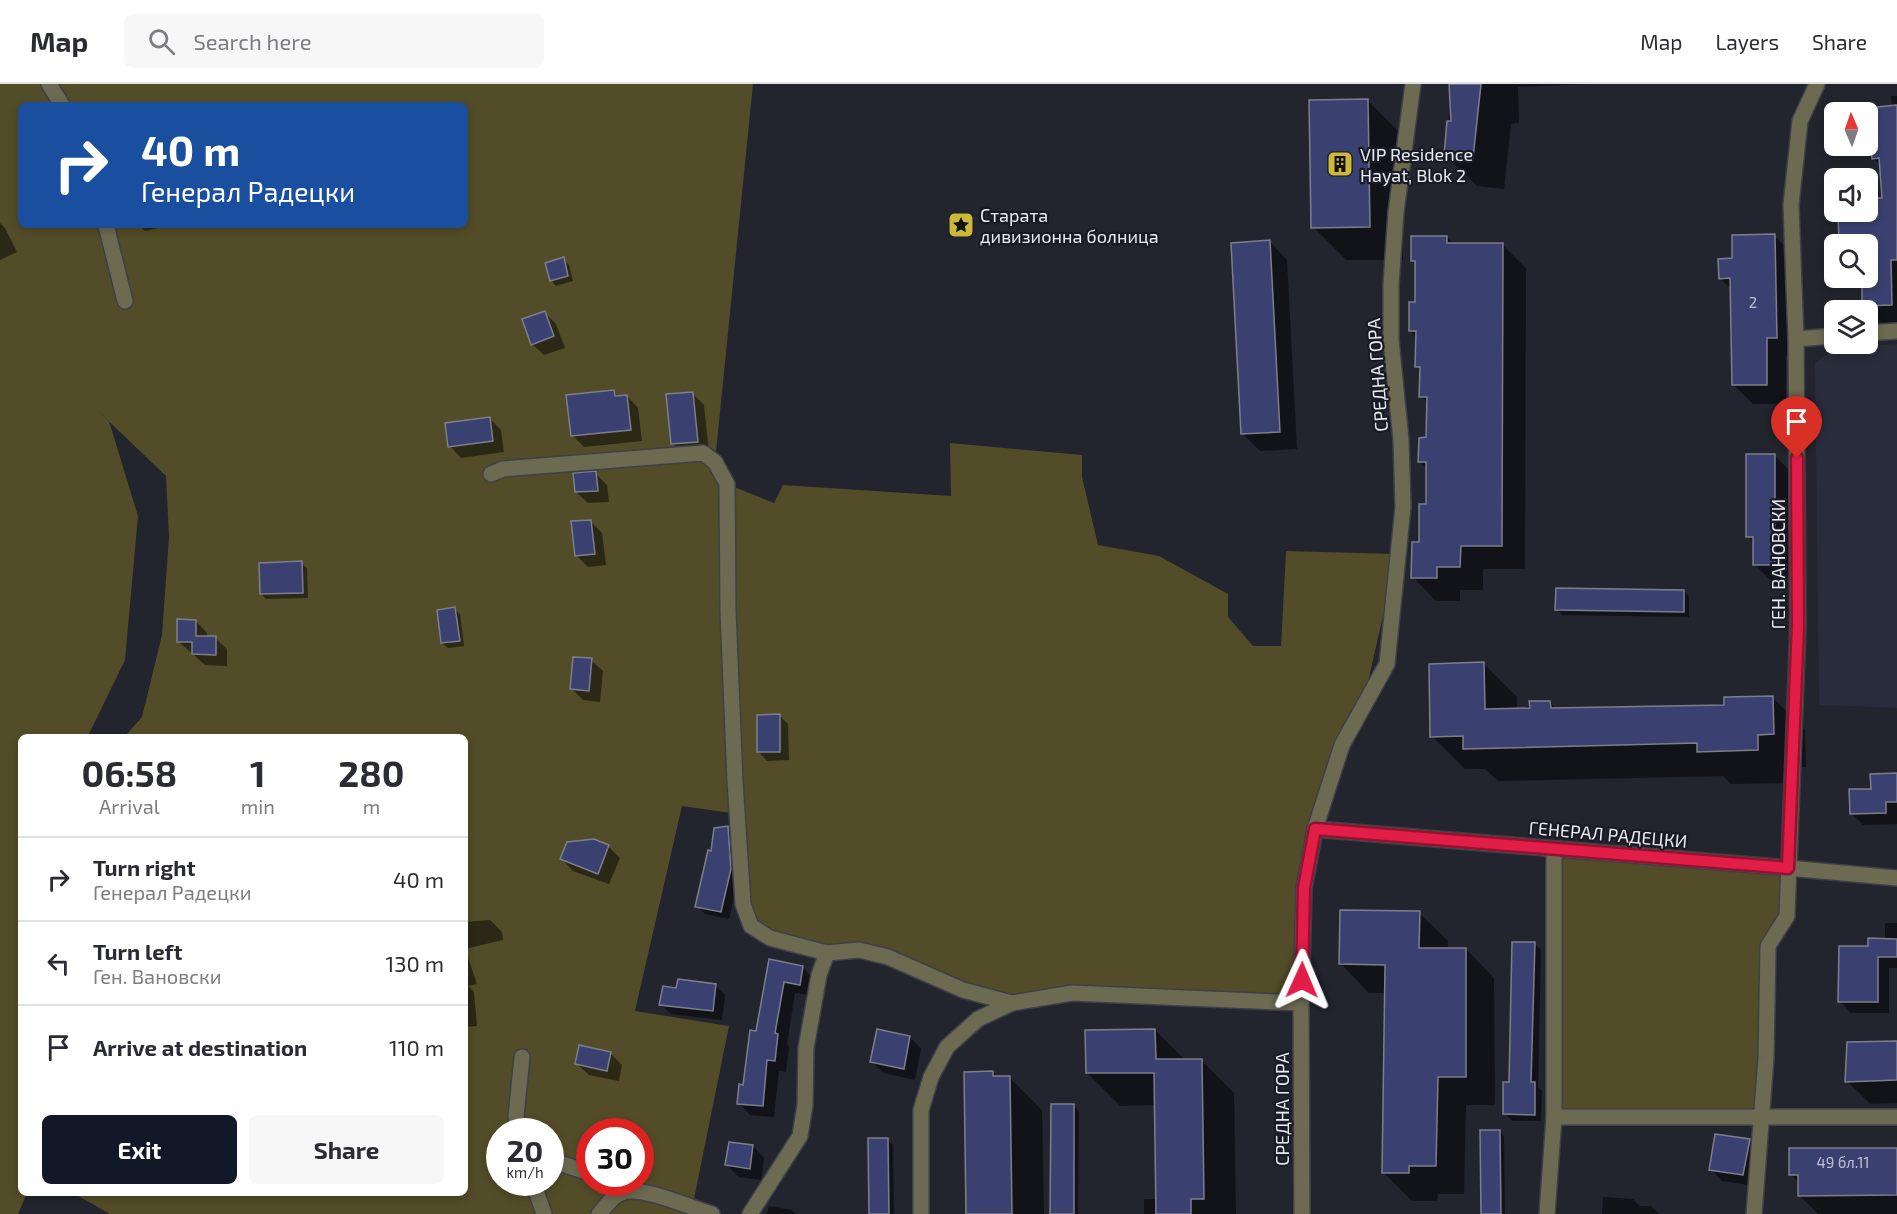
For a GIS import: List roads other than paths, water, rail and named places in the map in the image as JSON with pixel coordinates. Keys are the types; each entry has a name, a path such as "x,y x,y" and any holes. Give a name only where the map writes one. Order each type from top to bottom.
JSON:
{"street":[{"path":"49,84 60,102"},
{"name":"СРЕДНА ГОРА","path":"1302,1214 1301,1003 1304,888 1315,829 1342,745 1387,663 1403,507 1401,440 1391,340 1391,285 1396,212 1413,84"},
{"name":"ГЕН. ВАНОВСКИ","path":"1754,1214 1766,1058 1768,946 1787,916 1798,626 1796,339 1791,204 1800,121 1817,84"},
{"path":"107,228 125,301"},
{"path":"1878,332 1897,331"},
{"path":"1796,339 1824,337"},
{"path":"491,474 503,469 703,453 715,462 727,484 728,611 743,904 751,926 770,938 827,953 859,950 888,957 963,990 1011,1003"},
{"name":"ГЕНЕРАЛ РАДЕЦКИ","path":"1315,829 1897,878"},
{"path":"1547,1214 1554,1117 1554,850"},
{"path":"750,1214 800,1136 805,1105 806,1048 819,975 827,953"},
{"path":"921,1214 921,1110 931,1077 947,1047 978,1019 1011,1003 1072,993 1301,1003"},
{"path":"516,1118 522,1057"},
{"path":"1554,1117 1897,1117"},
{"path":"654,1195 712,1214"},
{"path":"538,1196 544,1214"},
{"path":"599,1214 615,1196"}],"place":[{"name":"VIP Residence Hayat, Blok 2","path":"1340,164"},
{"name":"Старата дивизионна болница","path":"961,225"}]}
